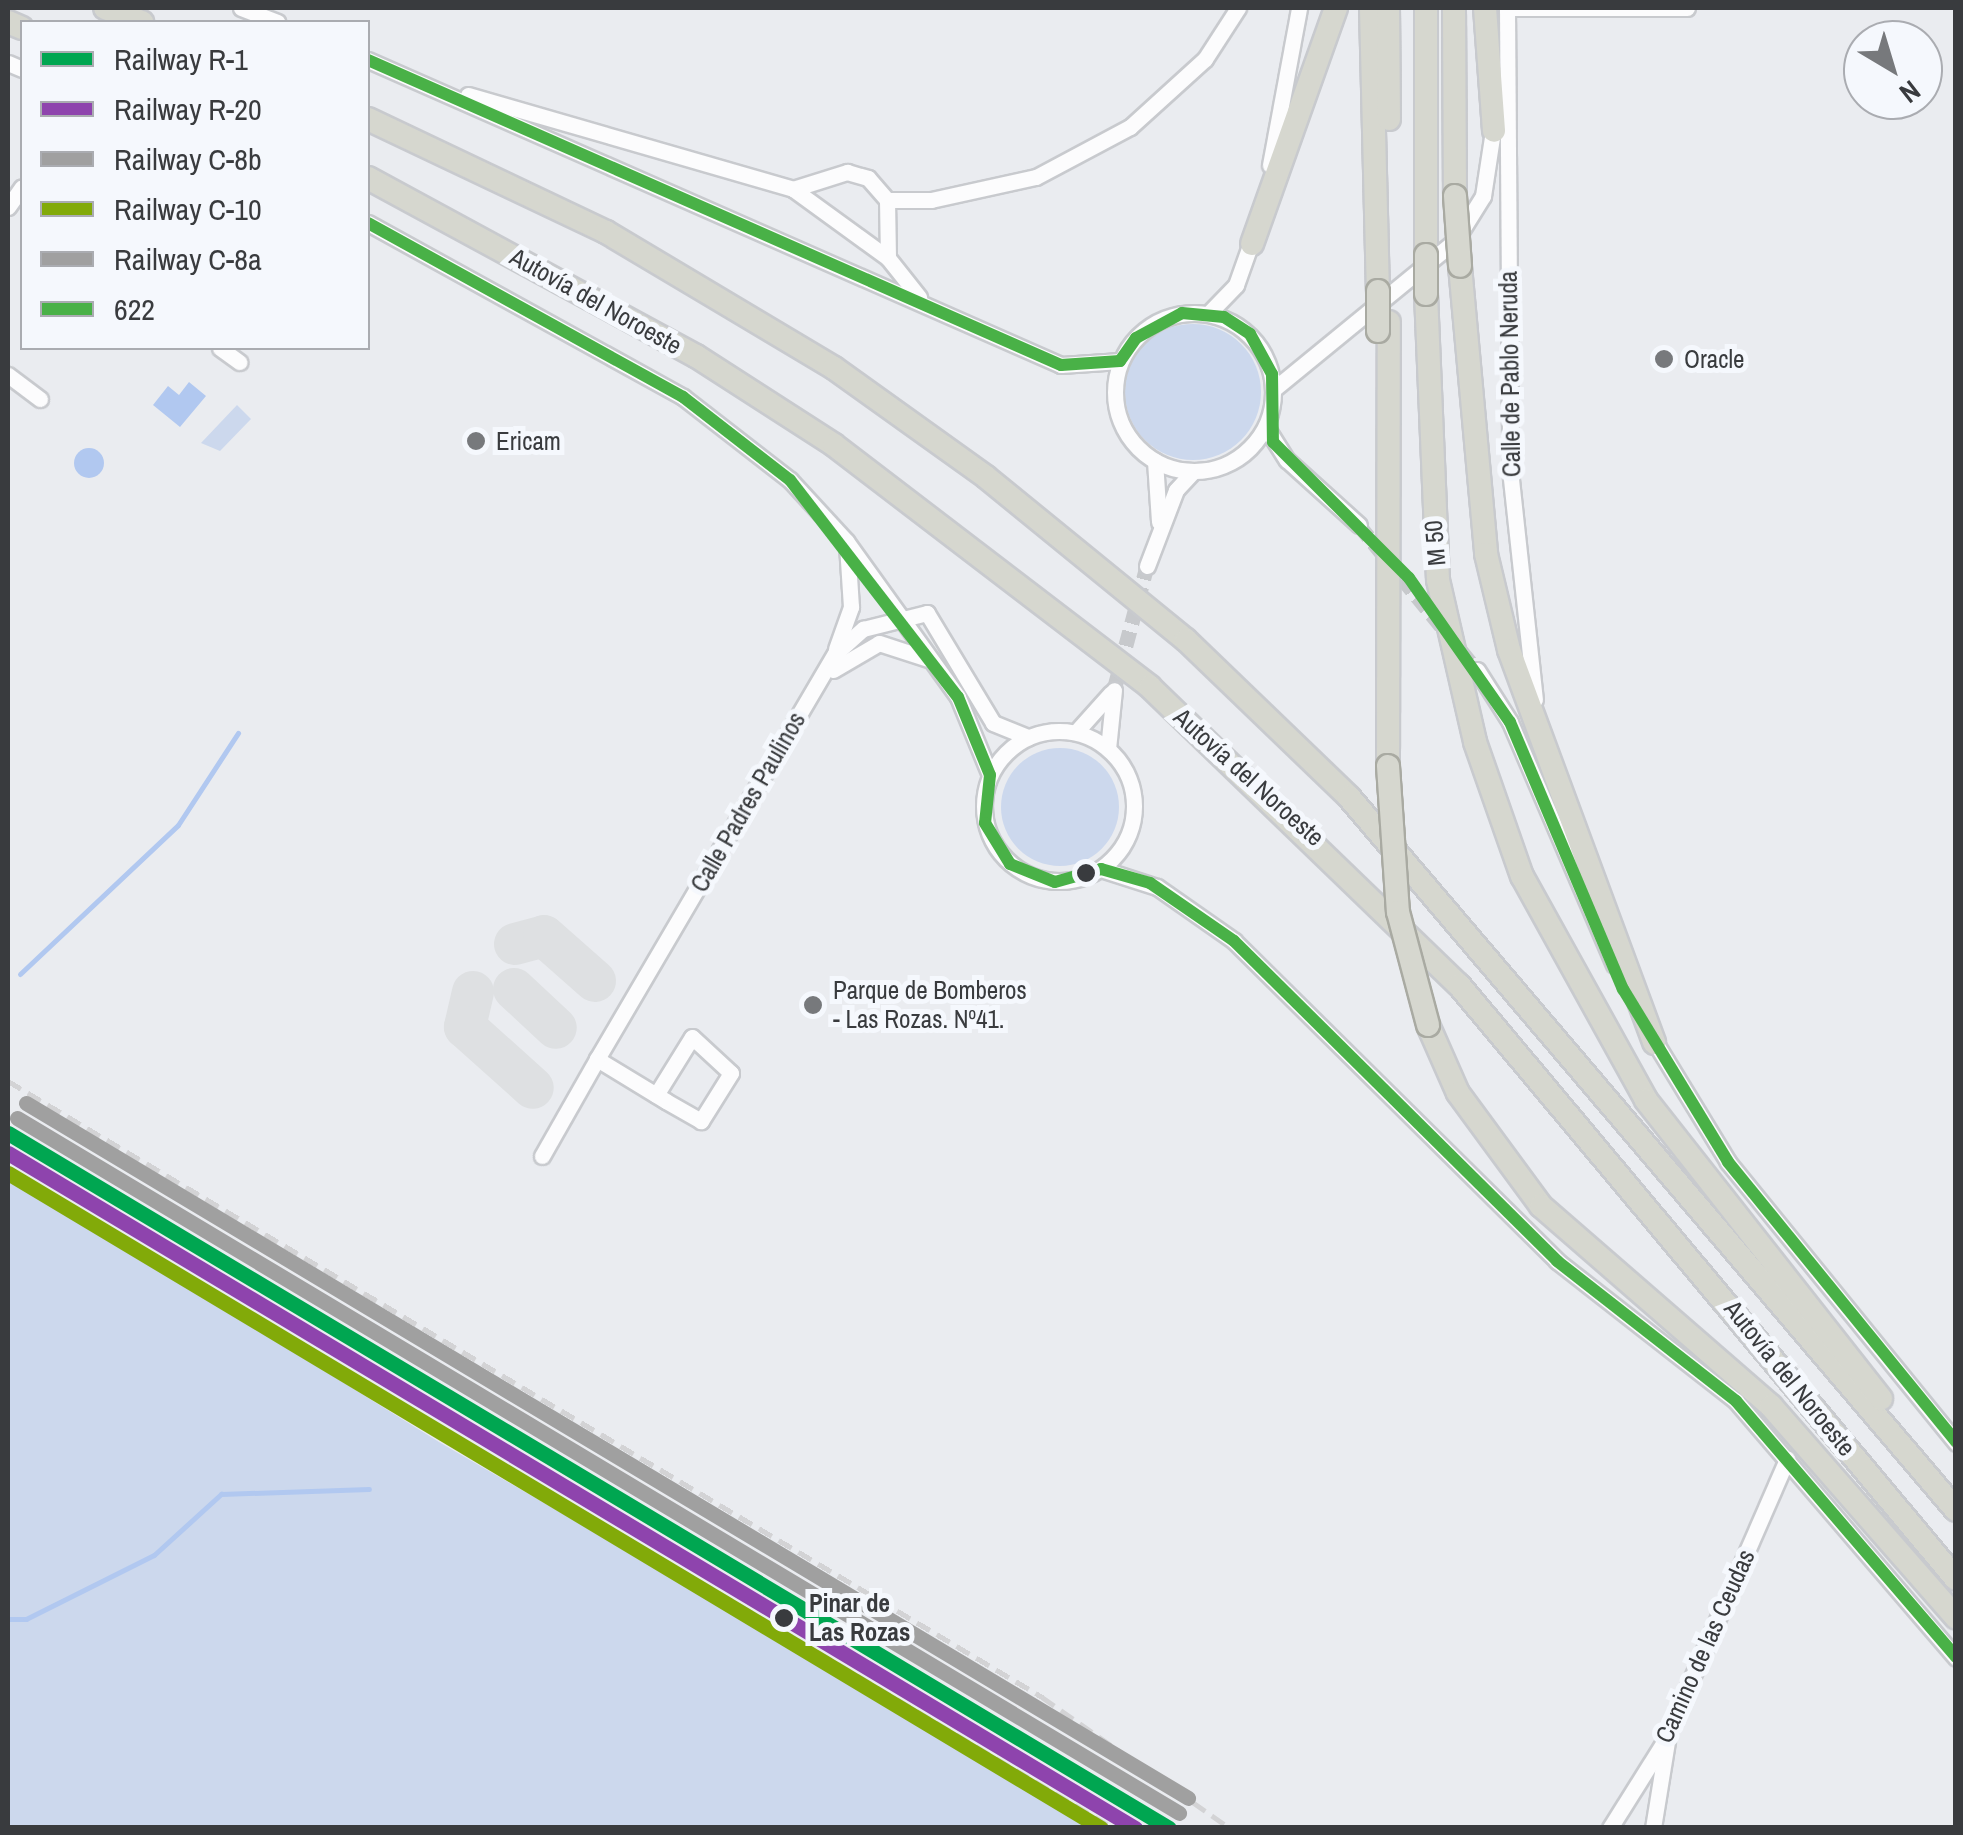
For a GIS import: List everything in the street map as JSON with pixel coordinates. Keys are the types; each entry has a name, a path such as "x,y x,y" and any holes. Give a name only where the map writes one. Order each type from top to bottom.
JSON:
{"highway":[{"path":"105,8 137,20"},
{"path":"1252,244 1336,8"},
{"path":"1371,8 1384,288"},
{"path":"1388,8 1384,288 1388,766 1398,912 1428,1025 1458,1093 1541,1206 1771,1406 1956,1617"},
{"name":"M 50","path":"1426,8 1426,294 1438,580 1474,742 1571,978 1712,1192 1956,1492"},
{"path":"1454,8 1455,196 1486,554 1541,738 1654,1043"},
{"path":"1485,8 1494,130"},
{"name":"Autovía del Noroeste","path":"370,119 606,232 834,368 986,477 1186,640 1350,797 1956,1510"},
{"name":"Autovía del Noroeste","path":"370,179 696,356 834,445 1150,688 1334,854 1459,985 1956,1579"}],"street":[{"path":"242,8 273,20"},
{"path":"887,200 1036,177 1114,136 1204,59 1238,8"},
{"path":"370,61 922,300 1061,365 1120,361 1157,321 1210,313 1236,285 1252,244 1298,8"},
{"path":"1274,389 1456,241 1483,196 1494,130 1497,8"},
{"path":"1507,8 1687,8"},
{"name":"Calle de Pablo Neruda","path":"1507,8 1514,552 1541,738"},
{"path":"418,81 793,189 888,258 922,300"},
{"path":"793,189 847,172 868,178 887,200 888,258"},
{"path":"370,225 683,397 790,480 846,541 932,661 990,775 985,823 1010,864 1055,882 1101,869 1157,886 1267,970 1557,1261 1736,1400 1956,1658"},
{"path":"1120,361 1123,428 1155,461 1194,472 1236,459 1266,427 1274,389 1260,346 1210,313"},
{"path":"223,350 239,362"},
{"path":"8,376 40,400"},
{"path":"1266,427 1287,460 1359,525"},
{"path":"1155,461 1159,526"},
{"path":"1147,566 1159,526 1194,472"},
{"name":"Calle Padres Paulinos","path":"542,1156 597,1059 682,924 705,866 835,654 851,607 846,541"},
{"path":"900,613 938,622 993,723 1028,737 1076,732 1108,748"},
{"name":"Calle Padres Paulinos","path":"835,654 900,613"},
{"name":"Calle Padres Paulinos","path":"819,682 879,643 932,661"},
{"path":"1477,670 1510,722 1654,1043 1728,1162 1956,1443"},
{"path":"1076,732 1114,690 1108,748 1134,800 1127,839 1101,869"},
{"path":"990,775 1028,737"},
{"path":"597,1059 656,1095 701,1121 731,1073 692,1037 656,1095"},
{"path":"1870,1338 1956,1434"},
{"name":"Camino de las Ceudas","path":"1610,1828 1670,1728 1787,1459"},
{"path":"1653,1828 1670,1728"}],"shaded area":[{"path":"1193,324 1219,329 1241,344 1256,366 1261,392 1256,418 1241,440 1219,455 1193,460 1167,455 1145,440 1130,418 1125,392 1130,366 1145,344 1167,329"},
{"path":"237,405 251,419 220,451 201,443"},
{"path":"1060,748 1083,752 1102,765 1115,784 1119,807 1115,830 1102,849 1083,862 1060,866 1037,862 1018,849 1005,830 1001,807 1005,784 1018,765 1037,752"},
{"path":"8,1174 439,1442 1102,1827 8,1827"}],"water":[{"path":"189,382 206,396 180,427 153,405 168,386 179,395"},
{"path":"89,448 100,452 104,463 100,474 89,478 78,474 74,463 78,452"}],"waterway":[{"path":"20,974 178,825 238,733"},
{"path":"8,1619 26,1619 154,1555 221,1494 369,1489"}],"taxiway":[{"path":"515,944 544,936 595,981"},
{"path":"514,989 556,1028"},
{"path":"473,992 465,1027 533,1088"}],"tunnel":[{"path":"1359,525 1477,670"},
{"path":"1114,690 1147,566"}],"railway":[{"path":"8,1081 1042,1697 1230,1828"},
{"path":"8,1169 1113,1828"}],"rail line":[{"name":"C-8a","path":"26,1103 1188,1798"},
{"name":"C-8b","path":"17,1118 1179,1813"},
{"name":"R-1","path":"8,1133 1169,1828"},
{"name":"R-20","path":"8,1153 1135,1828"},
{"name":"C-10","path":"8,1173 1101,1828"}],"transit line":[{"name":"622","path":"370,61 1061,365 1120,361 1136,338 1182,313 1224,317 1250,334 1272,374 1273,442 1409,578 1510,722 1623,989 1728,1162 1956,1442"},
{"name":"622","path":"370,224 683,397 790,480 958,697 990,775 985,823 1010,864 1055,882 1101,869 1150,883 1234,941 1557,1261 1736,1401 1956,1657"}],"place":[{"name":"Oracle","path":"1664,359"},
{"name":"Ericam","path":"476,441"},
{"name":"Parque de Bomberos - Las Rozas. Nº41.","path":"813,1005"},
{"name":"Pinar de Las Rozas","path":"784,1618"}]}
